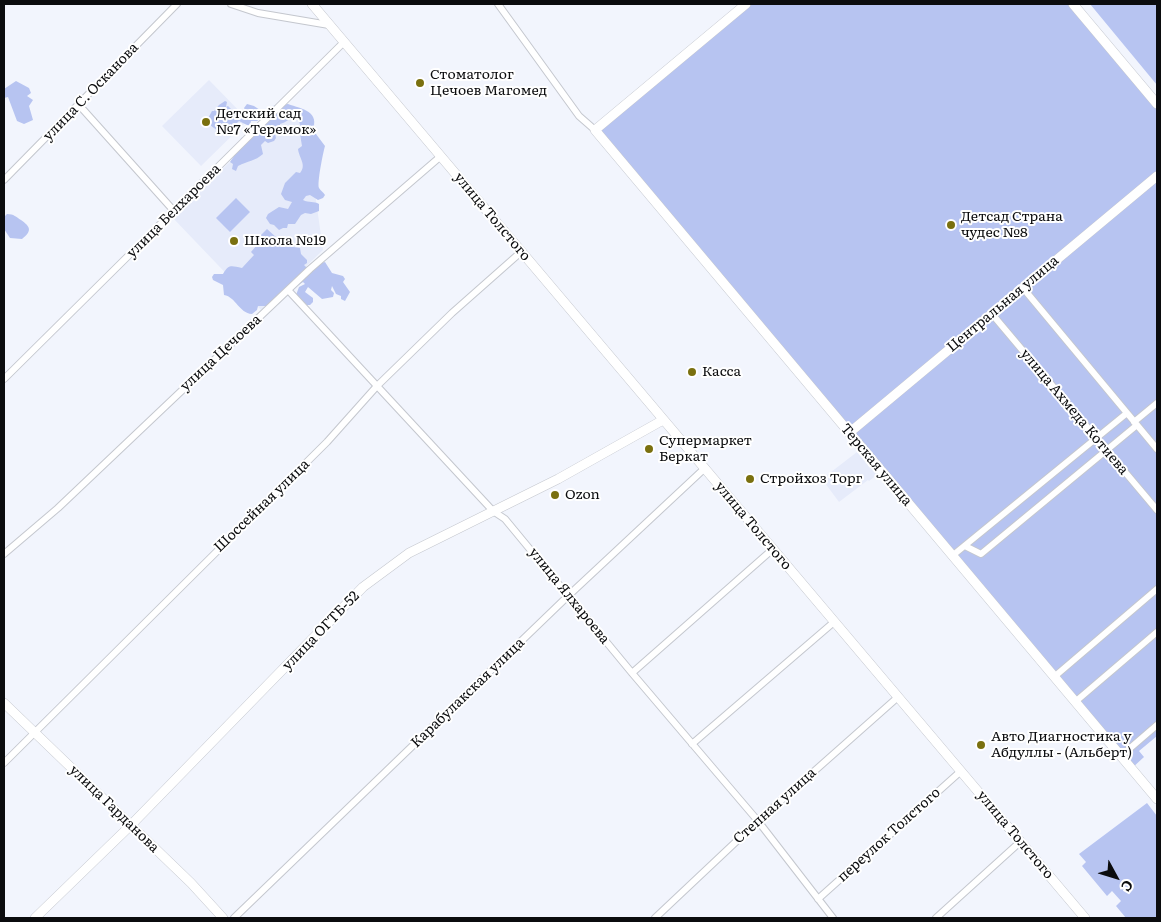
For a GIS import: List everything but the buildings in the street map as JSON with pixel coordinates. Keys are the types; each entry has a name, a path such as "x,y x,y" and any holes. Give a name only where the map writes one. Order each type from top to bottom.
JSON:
{"street":[{"name":"улица С. Осканова","path":"4,180 177,4"},
{"path":"231,4 258,13 329,25"},
{"path":"312,4 344,42"},
{"path":"312,4 344,42"},
{"path":"498,4 579,116 595,130 746,4"},
{"path":"1073,4 1157,104"},
{"name":"улица Толстого","path":"344,42 1085,918"},
{"name":"улица Белхароева","path":"4,379 344,42"},
{"path":"79,105 174,211"},
{"name":"Терская улица","path":"595,130 1157,799"},
{"name":"улица Цечоева","path":"4,554 58,508 288,290 441,156"},
{"name":"Центральная улица","path":"849,433 1157,176"},
{"name":"Шоссейная улица","path":"4,763 327,442 377,386 452,313 521,252"},
{"path":"1022,288 1157,449"},
{"name":"улица Ялхароева","path":"288,290 493,511 505,518 632,674 758,821 833,918"},
{"name":"улица Ахмеда Котиева","path":"992,314 1157,510"},
{"path":"965,546 981,554 1107,450 1157,403"},
{"path":"952,556 1127,413"},
{"name":"улица ОГТБ-52","path":"35,918 131,825 364,587 410,553 558,479 663,420"},
{"name":"Карабулакская улица","path":"234,918 704,468"},
{"path":"632,674 773,549"},
{"path":"1054,677 1157,589"},
{"path":"692,744 834,622"},
{"path":"1075,702 1157,632"},
{"name":"Степная улица","path":"655,918 758,821 898,697"},
{"name":"улица Гарданова","path":"4,703 191,883 223,918"},
{"path":"1121,756 1157,725"},
{"name":"переулок Толстого","path":"818,899 961,771"},
{"path":"936,918 1020,842"}],"shaded area":[{"path":"746,4 1073,4 1157,104 1157,736 1139,751 1144,757 1131,769 595,130"},
{"path":"1090,4 1157,4 1157,85"},
{"name":"Детский сад №7 «Теремок»","path":"209,80 248,120 201,166 162,126"},
{"path":"16,81 29,88 31,93 27,96 33,100 29,106 33,120 24,124 17,121 8,97 4,98 4,89"},
{"path":"225,101 227,102 226,107 228,106 235,113 238,112 240,116 247,113 244,108 247,104 254,106 263,112 260,116 261,118 257,121 251,121 250,125 239,121 225,134 222,134 206,122 212,111"},
{"path":"288,104 312,115 314,125 312,132 316,134 325,146 320,168 319,188 325,195 318,200 310,195 306,196 303,200 319,204 319,211 311,214 305,213 301,215 295,224 288,224 287,228 279,230 270,224 266,218 268,214 279,207 288,209 292,202 285,200 281,194 285,183 296,172 300,173 303,167 298,149 302,146 300,134 302,130 298,119 290,119 280,124 280,130 275,134 276,138 274,141 268,143 265,141 261,145 263,154 254,160 238,166 236,171 232,169 233,164 230,162 234,156 232,151 242,142 240,141 241,138 249,131 263,128 264,113 271,111 272,106"},
{"path":"290,105 305,122 323,250 261,310 172,217"},
{"path":"236,198 250,212 230,232 216,218"},
{"path":"7,214 15,216 28,227 29,231 22,239 10,238 4,229 4,217"},
{"path":"267,229 277,238 275,241 281,245 300,248 301,254 307,260 307,263 304,265 306,267 325,262 332,273 343,276 345,279 343,282 350,292 345,301 336,294 332,286 333,297 322,299 308,287 305,292 313,298 313,302 307,305 296,295 299,287 305,284 303,282 267,306 258,306 257,310 252,314 244,311 232,299 224,295 223,285 213,280 212,277 214,274 223,274 231,266 242,268 254,255 251,252 257,245 254,242"},
{"path":"857,452 870,468 872,467 878,474 839,502 822,479"},
{"path":"1147,803 1157,816 1157,918 1126,918 1116,906 1121,901 1112,891 1107,896 1082,866 1086,862 1079,854"}],"place":[{"name":"Стоматолог Цечоев Магомед","path":"420,83"},
{"name":"Детский сад №7 «Теремок»","path":"206,122"},
{"name":"Детсад Страна чудес №8","path":"951,225"},
{"name":"Школа №19","path":"234,241"},
{"name":"Касса","path":"692,372"},
{"name":"Супермаркет Беркат","path":"649,449"},
{"name":"Стройхоз Торг","path":"750,479"},
{"name":"Ozon","path":"555,495"},
{"name":"Авто Диагностика у Абдуллы - (Альберт)","path":"981,745"}]}
